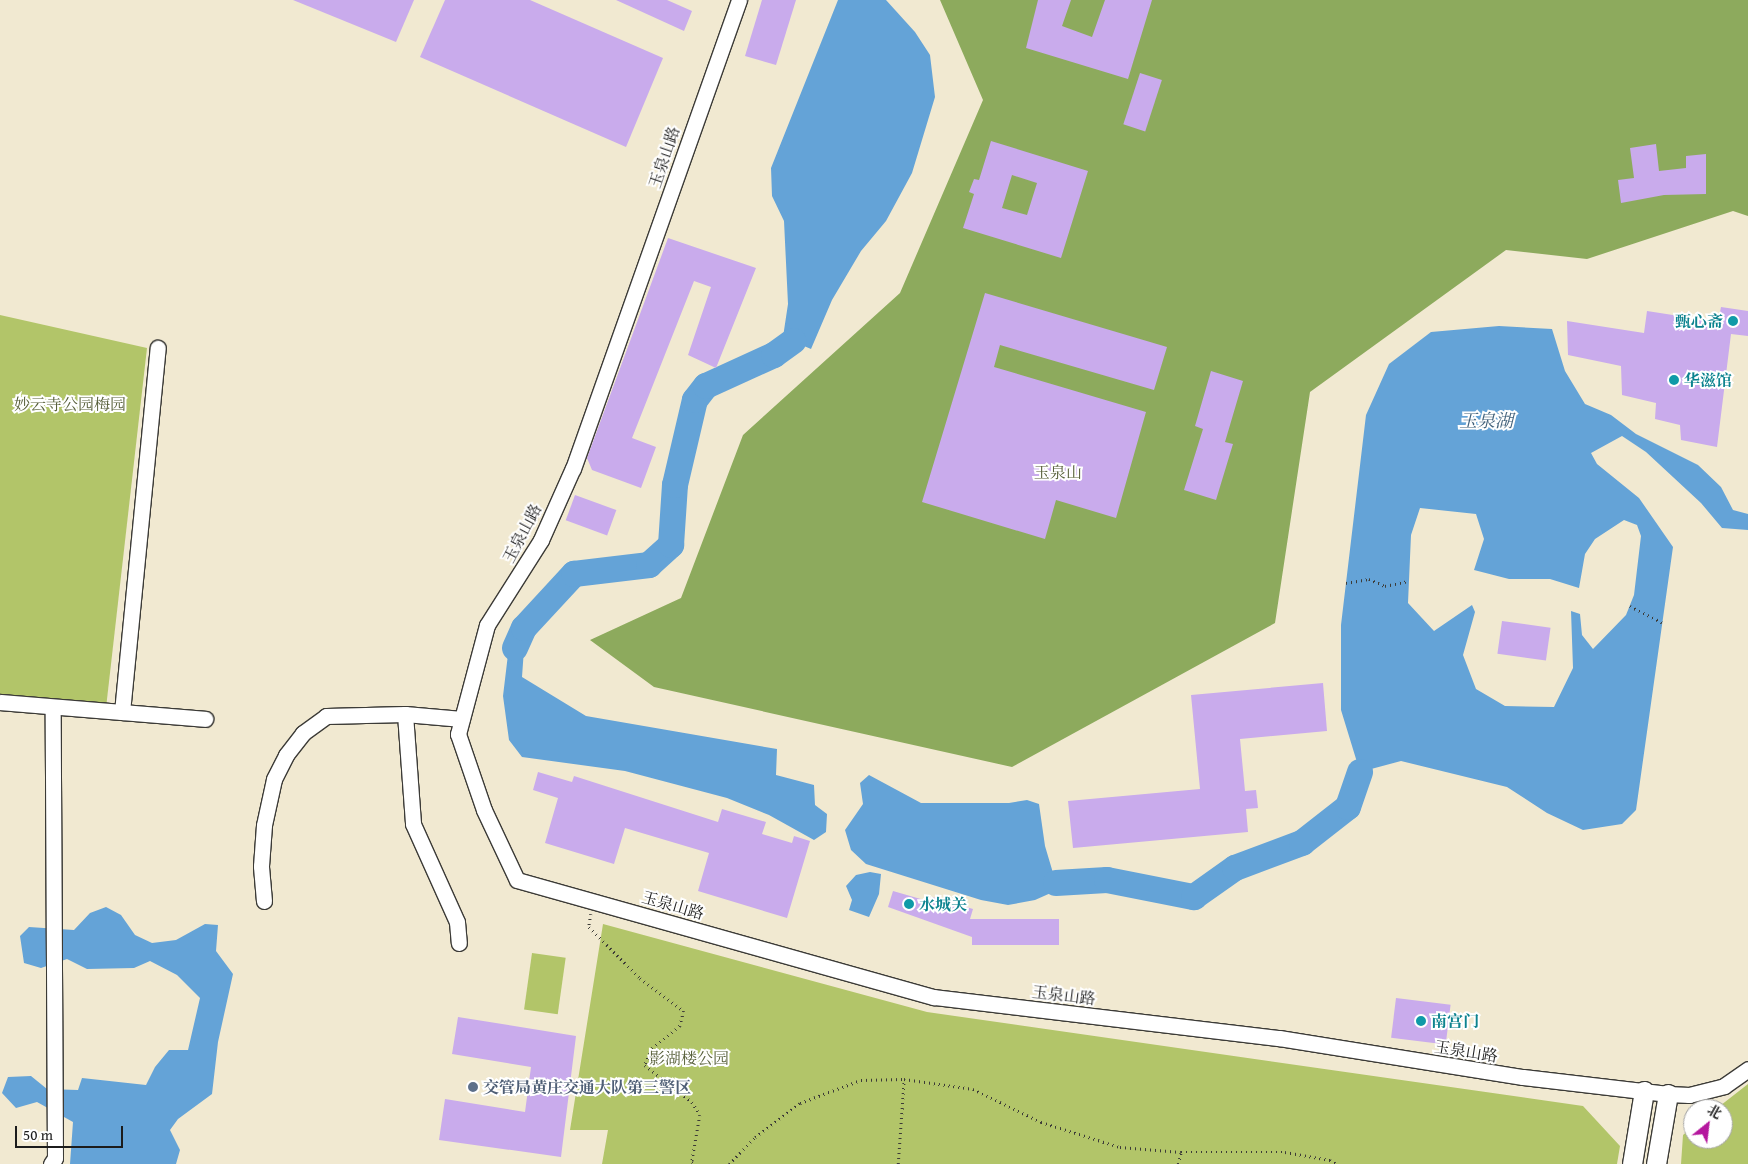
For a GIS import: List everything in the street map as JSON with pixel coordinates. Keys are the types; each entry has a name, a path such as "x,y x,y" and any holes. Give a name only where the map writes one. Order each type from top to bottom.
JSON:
{"main road":[{"path":"1632,1164 1644,1092"},
{"path":"1656,1164 1668,1094"}],"street":[{"name":"玉泉山路","path":"739,0 573,468 541,540 487,625 458,734 481,801 517,880 934,997 1279,1038 1524,1078 1644,1092 1689,1095 1724,1086 1748,1069"},
{"path":"122,712 158,348"},
{"path":"0,702 205,719"},
{"path":"51,1164 54,1158 53,706"},
{"path":"264,902 261,866 264,825 274,779 286,755 303,733 326,716 405,714 462,719"},
{"path":"405,714 413,824 457,922 459,942"}],"path":[{"path":"1346,583 1369,578 1385,586 1408,581"},
{"path":"1630,606 1662,622"},
{"path":"592,901 589,927 640,978 684,1011 680,1026 652,1049 645,1065 692,1102 700,1116 692,1162 696,1164"},
{"path":"898,1164 904,1079"},
{"path":"729,1164 755,1137 800,1103 861,1080 904,1079 973,1089 1041,1122 1120,1147 1181,1152 1285,1152 1330,1160 1337,1164"},
{"path":"1178,1164 1181,1152"}],"green space":[{"name":"玉泉山","path":"940,0 1748,0 1748,216 1733,211 1587,259 1506,250 1310,392 1275,623 1012,767 654,687 590,640 681,598 743,435 900,293 983,100"},
{"name":"妙云寺公园梅园","path":"0,315 147,348 106,708 0,699"},
{"name":"影湖楼公园","path":"603,924 927,1012 1583,1106 1620,1146 1617,1164 602,1164 608,1130 570,1130"},
{"path":"532,953 566,958 558,1014 524,1009"},
{"path":"1748,1084 1748,1164 1681,1164 1683,1135 1683,1149 1733,1149 1733,1099 1729,1099"}],"water":[{"path":"838,0 886,0 915,32 930,55 935,97 912,173 886,221 861,251 832,300 811,349 783,337 788,304 784,221 772,196 771,168"},
{"name":"玉泉湖","path":"1499,326 1552,329 1565,371 1585,404 1611,415 1636,434 1698,465 1721,487 1733,510 1748,514 1748,530 1722,528 1701,503 1646,452 1622,436 1591,453 1597,464 1639,498 1673,547 1636,810 1622,824 1583,830 1547,813 1507,787 1401,761 1360,772 1341,710 1341,625 1366,415 1389,364 1431,332","holes":["1420,508 1476,514 1484,539 1474,570 1509,579 1550,579 1579,588 1585,554 1595,539 1624,520 1637,525 1641,536 1634,595 1626,615 1593,649 1582,635 1580,614 1571,611 1573,668 1554,707 1505,706 1476,689 1463,655 1475,612 1472,605 1434,631 1408,603 1411,535"]},
{"path":"509,646 524,649 522,677 586,716 777,749 776,775 814,785 815,805 827,814 826,832 814,840 769,815 727,798 625,771 522,757 509,740 503,696"},
{"path":"869,775 921,803 1009,803 1027,800 1039,804 1045,846 1056,883 1053,892 1035,900 1008,905 981,900 866,864 851,850 845,830 863,804 860,783"},
{"path":"870,872 881,874 879,894 869,917 849,910 852,900 846,886 856,875"},
{"path":"106,907 121,915 135,935 152,943 176,940 205,924 218,925 216,951 233,974 218,1042 212,1094 178,1119 170,1130 180,1150 176,1164 70,1164 73,1122 37,1102 16,1108 2,1093 8,1077 31,1076 47,1089 78,1090 82,1078 146,1085 155,1067 169,1050 188,1050 200,998 177,975 150,961 134,968 87,969 67,959 41,968 24,963 20,936 29,927 74,930 90,913"}],"building":[{"path":"293,0 414,0 396,42"},
{"path":"445,0 530,0 663,58 626,147 420,57"},
{"path":"616,0 667,0 692,11 684,31"},
{"path":"762,0 796,0 776,65 745,56"},
{"path":"1038,0 1071,0 1062,26 1092,37 1105,0 1152,0 1128,79 1026,48"},
{"path":"1140,73 1162,80 1145,131 1123,124"},
{"path":"991,141 1088,171 1061,258 963,228 974,194 969,192 974,179 979,180","holes":["1012,175 1037,183 1027,215 1002,208"]},
{"path":"1656,144 1659,171 1686,168 1686,156 1706,154 1706,194 1664,195 1621,203 1618,180 1634,178 1630,148"},
{"path":"668,238 756,268 716,368 688,355 711,287 694,281 632,438 656,447 641,488 592,470 587,458"},
{"path":"985,293 1167,347 1154,390 1000,345 994,367 1146,412 1116,518 1056,500 1045,539 922,502"},
{"name":"华滋馆","path":"1721,307 1748,311 1748,336 1731,334 1717,447 1681,440 1680,425 1655,419 1656,403 1622,395 1621,366 1568,355 1567,321 1644,333 1647,311 1718,322"},
{"path":"1211,371 1243,381 1225,442 1233,444 1216,500 1184,490 1203,429 1195,426"},
{"path":"575,495 616,510 607,535 566,520"},
{"path":"1502,621 1551,628 1546,660 1497,654"},
{"path":"1323,683 1327,731 1240,739 1245,791 1256,790 1258,808 1246,809 1248,832 1073,848 1068,801 1200,789 1191,695"},
{"path":"538,772 572,782 574,776 718,822 722,809 766,822 762,834 792,843 794,836 810,841 787,918 698,891 709,853 625,828 614,864 545,843 558,798 533,790"},
{"path":"893,891 931,902 932,897 973,909 970,919 1059,919 1059,945 972,945 972,937 888,907"},
{"name":"南宫门","path":"1396,998 1451,1005 1446,1044 1391,1038"},
{"path":"458,1017 576,1036 561,1157 439,1140 445,1099 525,1112 531,1067 452,1054"}],"waterway":[{"path":"515,648 524,628 574,574 649,565 671,545 675,485 695,400 706,386 774,355 793,341"},
{"path":"1056,883 1107,880 1194,897 1235,868 1302,843 1348,807 1360,772"}],"place":[{"name":"甄心斋","path":"1733,321"},
{"name":"华滋馆","path":"1674,380"},
{"name":"水城关","path":"909,904"},
{"name":"南宫门","path":"1421,1021"},
{"name":"交管局黄庄交通大队第三警区","path":"473,1087"}]}
